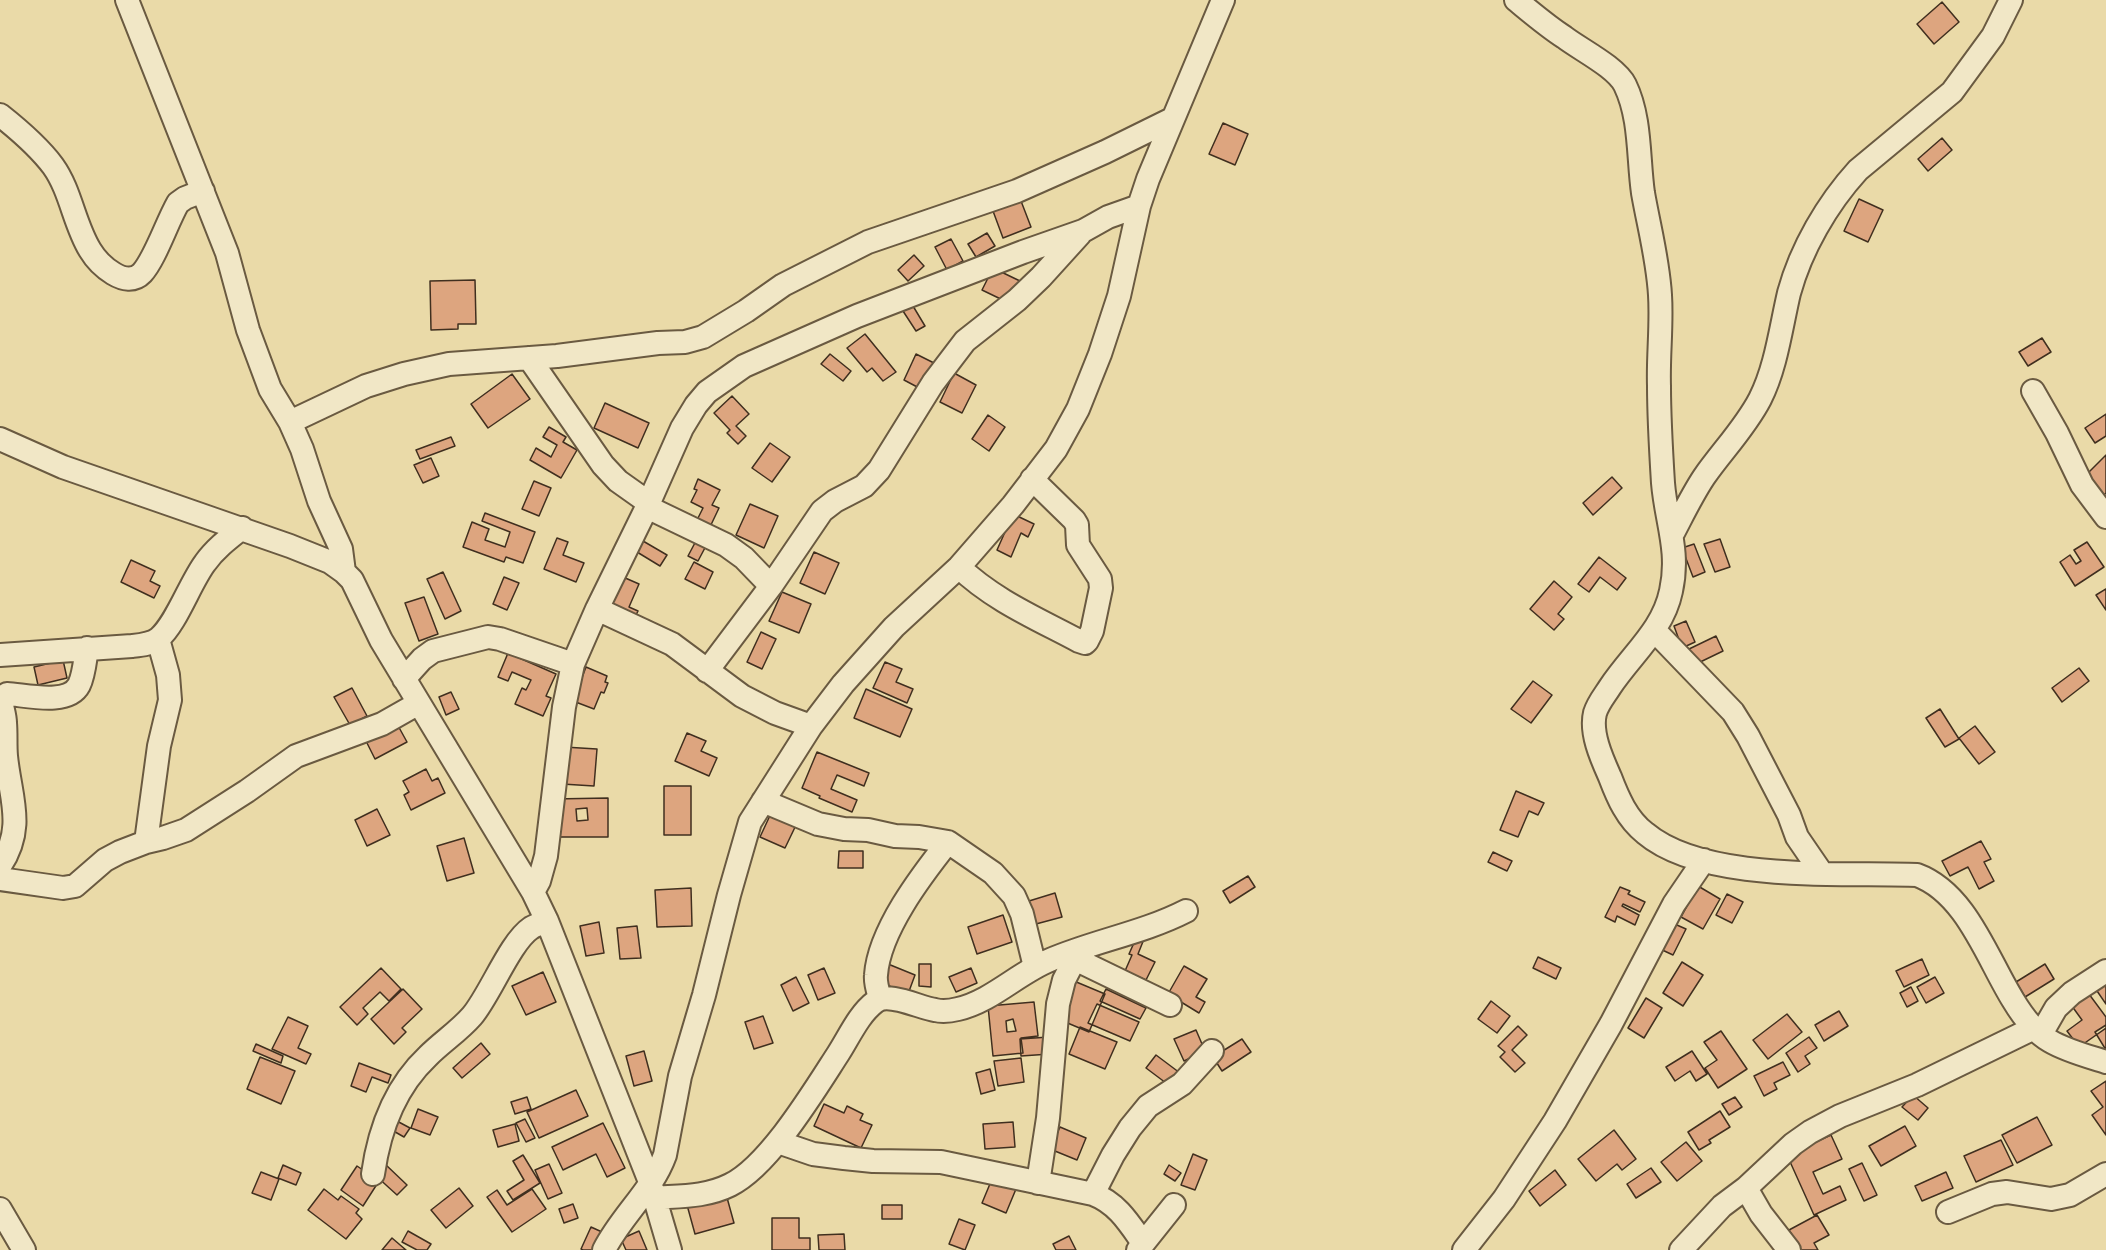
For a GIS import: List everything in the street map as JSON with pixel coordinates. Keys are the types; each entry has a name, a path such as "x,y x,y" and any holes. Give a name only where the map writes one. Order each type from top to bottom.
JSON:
{"street":[{"path":"128,0 227,253 248,330 270,389 290,422 319,501 341,549 344,572"},
{"path":"604,1250 610,1237 652,1190 660,1167 680,1076 750,822 811,726 843,684 894,627 959,567 1013,505 1056,449 1078,409 1100,354 1119,297 1139,206 1172,119 1223,0"},
{"path":"1516,0 1578,48 1616,72 1625,86 1635,120 1643,194 1657,261 1660,297 1659,386 1663,486 1675,553 1674,575 1667,604 1655,631 1616,678 1599,703 1593,722 1616,795 1644,833 1661,844 1704,860 1743,868 1917,875 1928,879 1943,890 1960,908 2020,1012 2037,1031 2049,1041 2069,1050 2106,1062"},
{"path":"1672,533 1705,476 1761,398 1770,372 1795,273 1826,213 1846,183 1858,170 1952,92 1994,36 2012,0"},
{"path":"0,115 35,145 54,168 67,193 90,250 100,263 118,276 133,278 141,274 149,263 178,203 203,190"},
{"path":"290,422 366,386 404,374 449,364 685,342 703,337 783,285 868,242 1017,191 1105,153 1172,119"},
{"path":"533,892 546,856 564,707 573,664 686,420 707,392 744,366 857,316 1083,231 1108,217 1139,206"},
{"path":"707,671 771,586 822,511 835,501 864,486 879,470 933,383 965,341 1017,300 1083,231"},
{"path":"529,357 603,465 618,481 648,505 726,545 744,558 771,586"},
{"path":"2033,391 2057,433 2082,485 2106,517"},
{"path":"0,439 63,467 242,528 322,559 344,572 352,580 381,640 533,892 547,921 652,1190 670,1250"},
{"path":"959,567 975,583 1008,603 1079,641 1087,641 1100,597 1100,579 1078,545 1077,525 1074,520 1032,479"},
{"path":"0,655 132,646 158,639 169,625 204,564 219,547 242,528"},
{"path":"597,609 672,644 742,696 775,713 811,726"},
{"path":"1655,631 1733,712 1789,815 1797,837 1821,872"},
{"path":"404,679 422,659 433,651 488,638 500,639 573,664"},
{"path":"146,842 159,746 170,700 168,675 158,639"},
{"path":"0,866 9,850 13,833 8,806 5,720 1,700 7,694 28,698 56,697 72,693 80,682 87,648"},
{"path":"0,879 69,888 75,886 105,860 146,842 186,830 296,756 382,724 419,703"},
{"path":"763,801 818,824 948,842 993,873 1014,896 1022,914 1035,967"},
{"path":"880,998 875,978 883,946 910,892 948,842"},
{"path":"1464,1250 1504,1199 1554,1121 1611,1024 1674,904 1704,860"},
{"path":"652,1190 693,1196 730,1185 750,1173 778,1142 863,1015 880,998 890,998 934,1010 945,1011 961,1008 1004,987 1035,967 1142,930 1186,911"},
{"path":"373,1174 377,1147 387,1116 408,1080 427,1057 472,1016 514,947 529,929 547,921"},
{"path":"1077,954 1170,1005"},
{"path":"1038,1183 1048,1119 1058,1004 1064,980 1077,954"},
{"path":"1682,1250 1722,1206 1810,1132 1840,1116 1917,1086 2037,1031 2072,993 2106,971"},
{"path":"1093,1194 1113,1155 1136,1120 1148,1106 1182,1084 1212,1051"},
{"path":"778,1142 813,1154 873,1161 941,1162 1093,1194 1118,1209 1141,1246 1174,1205"},
{"path":"1948,1212 1992,1194 2007,1192 2051,1198 2070,1195 2106,1174"},
{"path":"1746,1188 1761,1214 1789,1250"},
{"path":"0,1209 24,1250"}],"building":[{"path":"1942,2 1959,22 1934,44 1917,24"},
{"path":"1223,123 1248,134 1235,165 1209,154"},
{"path":"1942,138 1952,150 1928,171 1918,159"},
{"path":"1859,199 1883,210 1868,242 1844,231"},
{"path":"1021,201 1031,227 1003,238 993,211"},
{"path":"987,233 995,246 976,257 968,244"},
{"path":"951,239 963,261 947,270 935,247"},
{"path":"914,255 924,266 908,281 898,270"},
{"path":"993,268 1020,281 1009,303 982,290"},
{"path":"475,280 476,324 458,324 458,329 431,330 430,281"},
{"path":"913,306 925,326 916,331 903,311"},
{"path":"865,334 896,372 883,381 872,368 867,372 847,348"},
{"path":"2042,338 2051,352 2028,366 2019,352"},
{"path":"830,354 851,371 843,381 821,364"},
{"path":"916,354 934,363 921,389 904,380"},
{"path":"954,373 976,385 962,413 940,402"},
{"path":"512,374 530,399 488,428 471,404"},
{"path":"732,396 749,414 736,426 746,436 738,444 727,433 730,430 714,413"},
{"path":"605,403 649,423 638,448 594,428"},
{"path":"2106,414 2106,436 2095,443 2085,428"},
{"path":"988,415 1005,427 989,451 972,439"},
{"path":"549,427 566,437 563,442 577,450 561,478 530,460 536,448 551,457 557,445 543,437"},
{"path":"451,437 455,446 420,459 416,450"},
{"path":"770,443 790,457 772,482 752,468"},
{"path":"2106,455 2106,493 2104,495 2085,476"},
{"path":"431,458 439,476 423,483 414,465"},
{"path":"1612,477 1622,488 1593,515 1583,503"},
{"path":"698,479 720,490 712,505 719,508 709,529 696,522 703,508 691,502 697,490 694,489"},
{"path":"534,481 551,488 539,516 522,509"},
{"path":"750,504 778,516 764,548 736,535"},
{"path":"485,513 535,532 523,563 506,557 504,562 463,547 472,522 489,529 485,540 505,547 510,532 482,521"},
{"path":"1013,514 1034,524 1028,537 1021,533 1011,557 997,550"},
{"path":"557,538 568,542 563,555 584,563 576,582 544,569"},
{"path":"697,539 707,544 698,561 688,556"},
{"path":"1720,539 1730,567 1715,572 1704,544"},
{"path":"643,541 667,555 660,566 637,552"},
{"path":"2087,542 2104,567 2075,586 2060,562 2070,555 2076,564 2081,561 2074,550"},
{"path":"1694,544 1705,572 1693,577 1682,548"},
{"path":"814,552 839,563 825,594 800,583"},
{"path":"1599,557 1626,578 1617,590 1600,577 1589,592 1578,584"},
{"path":"131,560 155,571 150,581 160,586 154,598 121,582"},
{"path":"694,562 713,572 705,589 685,579"},
{"path":"443,572 461,611 445,619 427,579"},
{"path":"504,577 519,583 507,610 493,604"},
{"path":"623,577 639,584 629,607 638,611 634,619 610,608"},
{"path":"1554,581 1572,597 1558,614 1564,619 1554,630 1530,609"},
{"path":"2106,589 2106,610 2096,595"},
{"path":"782,592 811,604 799,633 769,621"},
{"path":"424,597 438,634 419,641 405,603"},
{"path":"1686,621 1695,642 1682,648 1674,626"},
{"path":"761,632 776,639 762,669 747,662"},
{"path":"1716,636 1723,651 1694,665 1687,650"},
{"path":"508,653 556,674 546,696 551,698 543,716 515,704 522,688 526,690 531,680 512,672 508,681 498,677"},
{"path":"63,660 67,678 38,685 34,667"},
{"path":"885,662 902,669 896,682 913,689 907,703 873,688"},
{"path":"586,667 607,676 605,682 608,683 604,693 601,692 594,709 573,701"},
{"path":"2079,668 2089,681 2062,702 2052,688"},
{"path":"1533,681 1552,695 1531,723 1511,709"},
{"path":"352,688 367,716 350,725 334,697"},
{"path":"866,689 912,709 900,737 854,718"},
{"path":"451,692 459,709 446,715 439,697"},
{"path":"1940,709 1959,739 1945,747 1926,718"},
{"path":"396,722 407,742 375,759 365,739"},
{"path":"1975,726 1995,752 1979,764 1959,738"},
{"path":"687,733 706,741 701,751 717,758 709,776 675,761"},
{"path":"564,747 597,749 594,786 562,784"},
{"path":"817,752 869,773 864,786 837,775 831,789 857,800 852,812 802,788"},
{"path":"426,769 432,781 438,778 445,793 411,810 404,795 409,792 403,781"},
{"path":"664,786 691,786 691,835 664,835"},
{"path":"1516,791 1544,803 1538,815 1529,811 1518,837 1500,830"},
{"path":"608,798 608,837 554,837 553,799","holes":["587,808 588,820 577,821 576,809"]},
{"path":"377,809 390,835 367,846 355,820"},
{"path":"773,809 798,821 785,848 760,837"},
{"path":"464,838 474,873 447,881 437,846"},
{"path":"1981,841 1991,859 1984,862 1994,881 1979,889 1968,867 1950,876 1942,861"},
{"path":"839,851 863,851 863,868 838,868"},
{"path":"1493,852 1512,861 1507,871 1488,862"},
{"path":"1248,876 1255,887 1230,903 1223,891"},
{"path":"1698,886 1720,899 1703,929 1681,917"},
{"path":"1620,887 1630,891 1628,894 1645,902 1640,912 1623,904 1622,906 1639,915 1635,925 1617,916 1615,922 1605,917"},
{"path":"691,888 692,926 657,927 655,890"},
{"path":"1055,893 1062,917 1036,924 1029,901"},
{"path":"1727,894 1743,902 1732,923 1716,915"},
{"path":"1003,915 1012,942 977,954 968,927"},
{"path":"599,922 604,953 586,956 580,926"},
{"path":"1670,922 1686,929 1673,955 1658,948"},
{"path":"637,926 641,958 620,959 617,928"},
{"path":"1137,936 1144,939 1138,954 1155,962 1146,980 1125,971"},
{"path":"1538,957 1561,968 1556,979 1533,968"},
{"path":"1922,959 1929,975 1904,987 1896,971"},
{"path":"1682,962 1703,975 1683,1006 1663,993"},
{"path":"888,964 915,975 908,994 880,982"},
{"path":"919,964 931,964 931,987 919,986"},
{"path":"2045,964 2054,979 2025,997 2016,982"},
{"path":"1184,966 1207,979 1196,997 1205,1002 1199,1013 1168,994"},
{"path":"381,968 401,989 389,1001 380,992 363,1008 368,1014 357,1025 340,1007"},
{"path":"824,968 835,993 818,1000 808,975"},
{"path":"971,968 977,983 956,992 949,977"},
{"path":"543,972 556,1002 526,1015 512,986"},
{"path":"796,977 809,1003 793,1011 781,985"},
{"path":"1935,977 1944,993 1926,1003 1917,987"},
{"path":"1074,981 1105,994 1089,1032 1058,1019"},
{"path":"2106,981 2106,1004 2095,988"},
{"path":"1911,987 1918,1001 1907,1007 1900,993"},
{"path":"403,989 422,1009 402,1028 406,1032 394,1044 371,1019"},
{"path":"1106,989 1146,1008 1140,1019 1100,1001"},
{"path":"2086,990 2106,1017 2106,1028 2079,1047 2067,1031 2082,1020 2069,1002"},
{"path":"1646,998 1662,1008 1644,1038 1628,1028"},
{"path":"1491,1001 1510,1016 1497,1033 1478,1019"},
{"path":"1034,1002 1038,1036 1021,1038 1023,1053 993,1056 988,1006","holes":["1013,1019 1016,1031 1007,1032 1006,1021"]},
{"path":"1097,1004 1139,1022 1130,1041 1088,1023"},
{"path":"1839,1011 1848,1026 1824,1041 1815,1025"},
{"path":"1787,1014 1802,1032 1768,1059 1753,1040"},
{"path":"763,1016 773,1043 754,1049 745,1022"},
{"path":"288,1017 308,1026 298,1048 311,1054 306,1064 272,1049"},
{"path":"2106,1025 2106,1050 2095,1032"},
{"path":"1518,1026 1527,1035 1512,1050 1525,1063 1515,1072 1500,1057 1505,1052 1498,1046"},
{"path":"1080,1027 1117,1042 1105,1069 1069,1054"},
{"path":"1196,1030 1205,1051 1184,1061 1174,1039"},
{"path":"1721,1031 1747,1069 1718,1088 1705,1068 1717,1060 1704,1042"},
{"path":"1049,1037 1050,1054 1021,1056 1020,1039"},
{"path":"1809,1037 1817,1048 1805,1056 1810,1064 1798,1072 1786,1053"},
{"path":"1242,1039 1251,1052 1222,1071 1213,1057"},
{"path":"481,1043 490,1054 462,1078 453,1068"},
{"path":"256,1044 283,1056 281,1063 253,1051"},
{"path":"644,1051 652,1081 634,1086 626,1056"},
{"path":"1692,1051 1707,1074 1696,1081 1690,1071 1675,1081 1666,1067"},
{"path":"1156,1055 1180,1073 1170,1086 1146,1068"},
{"path":"260,1057 295,1071 281,1104 247,1089"},
{"path":"1021,1058 1024,1082 998,1086 994,1061"},
{"path":"1783,1062 1790,1075 1774,1083 1777,1089 1764,1096 1754,1076"},
{"path":"359,1063 391,1075 388,1083 372,1077 366,1092 351,1086"},
{"path":"990,1069 995,1090 981,1094 976,1073"},
{"path":"2106,1081 2106,1135 2092,1115 2103,1107 2091,1091"},
{"path":"576,1090 588,1116 539,1138 527,1112"},
{"path":"1913,1095 1928,1108 1918,1120 1902,1107"},
{"path":"527,1097 531,1109 515,1114 511,1102"},
{"path":"1735,1097 1742,1107 1729,1115 1722,1104"},
{"path":"824,1104 844,1113 847,1106 863,1114 860,1120 872,1125 861,1148 814,1126"},
{"path":"418,1109 438,1117 430,1135 411,1128"},
{"path":"1720,1111 1730,1127 1709,1140 1711,1143 1699,1150 1688,1132"},
{"path":"2037,1117 2052,1145 2017,1163 2002,1135"},
{"path":"525,1119 535,1138 526,1142 516,1123"},
{"path":"395,1120 410,1128 404,1137 390,1129"},
{"path":"1013,1122 1015,1147 985,1149 983,1124"},
{"path":"603,1123 625,1168 607,1177 596,1154 563,1170 552,1147"},
{"path":"515,1124 519,1141 498,1147 493,1130"},
{"path":"1905,1126 1916,1146 1881,1166 1869,1146"},
{"path":"1060,1127 1086,1138 1077,1160 1050,1149"},
{"path":"1614,1130 1636,1159 1622,1170 1617,1164 1596,1181 1578,1159"},
{"path":"1831,1135 1842,1159 1813,1172 1823,1194 1840,1186 1846,1200 1814,1215 1787,1155"},
{"path":"2001,1140 2013,1165 1976,1182 1964,1156"},
{"path":"1686,1142 1702,1161 1677,1181 1661,1162"},
{"path":"1193,1154 1207,1160 1195,1190 1181,1185"},
{"path":"523,1155 540,1183 513,1200 507,1191 524,1180 513,1161"},
{"path":"1862,1163 1877,1195 1864,1201 1849,1169"},
{"path":"385,1164 407,1185 397,1195 375,1175"},
{"path":"549,1164 562,1193 548,1199 535,1170"},
{"path":"283,1165 301,1173 296,1185 278,1178"},
{"path":"1169,1165 1181,1173 1175,1181 1164,1174"},
{"path":"357,1166 379,1181 363,1206 341,1190"},
{"path":"1651,1168 1661,1182 1636,1198 1627,1184"},
{"path":"1555,1170 1566,1185 1540,1206 1529,1191"},
{"path":"261,1172 279,1179 271,1200 252,1193"},
{"path":"1946,1172 1953,1188 1922,1201 1915,1186"},
{"path":"992,1179 1016,1189 1006,1213 982,1203"},
{"path":"459,1188 473,1206 446,1228 431,1210"},
{"path":"324,1189 338,1200 341,1196 359,1209 356,1213 362,1219 346,1239 308,1210"},
{"path":"532,1189 546,1209 512,1232 487,1197 497,1190 507,1205"},
{"path":"726,1194 734,1223 695,1234 687,1205"},
{"path":"573,1204 578,1218 564,1223 559,1209"},
{"path":"882,1205 902,1205 902,1219 882,1219"},
{"path":"1817,1215 1829,1235 1814,1243 1818,1250 1801,1250 1789,1230"},
{"path":"772,1218 799,1218 799,1238 810,1238 810,1250 772,1250"},
{"path":"959,1219 975,1225 965,1250 949,1244"},
{"path":"591,1227 602,1232 594,1250 583,1250 581,1249"},
{"path":"408,1231 431,1244 427,1250 417,1250 402,1242"},
{"path":"639,1231 647,1250 626,1250 621,1239"},
{"path":"844,1234 845,1250 819,1250 818,1235"},
{"path":"1069,1236 1076,1250 1056,1250 1053,1244"},
{"path":"392,1238 406,1250 382,1250"}]}
